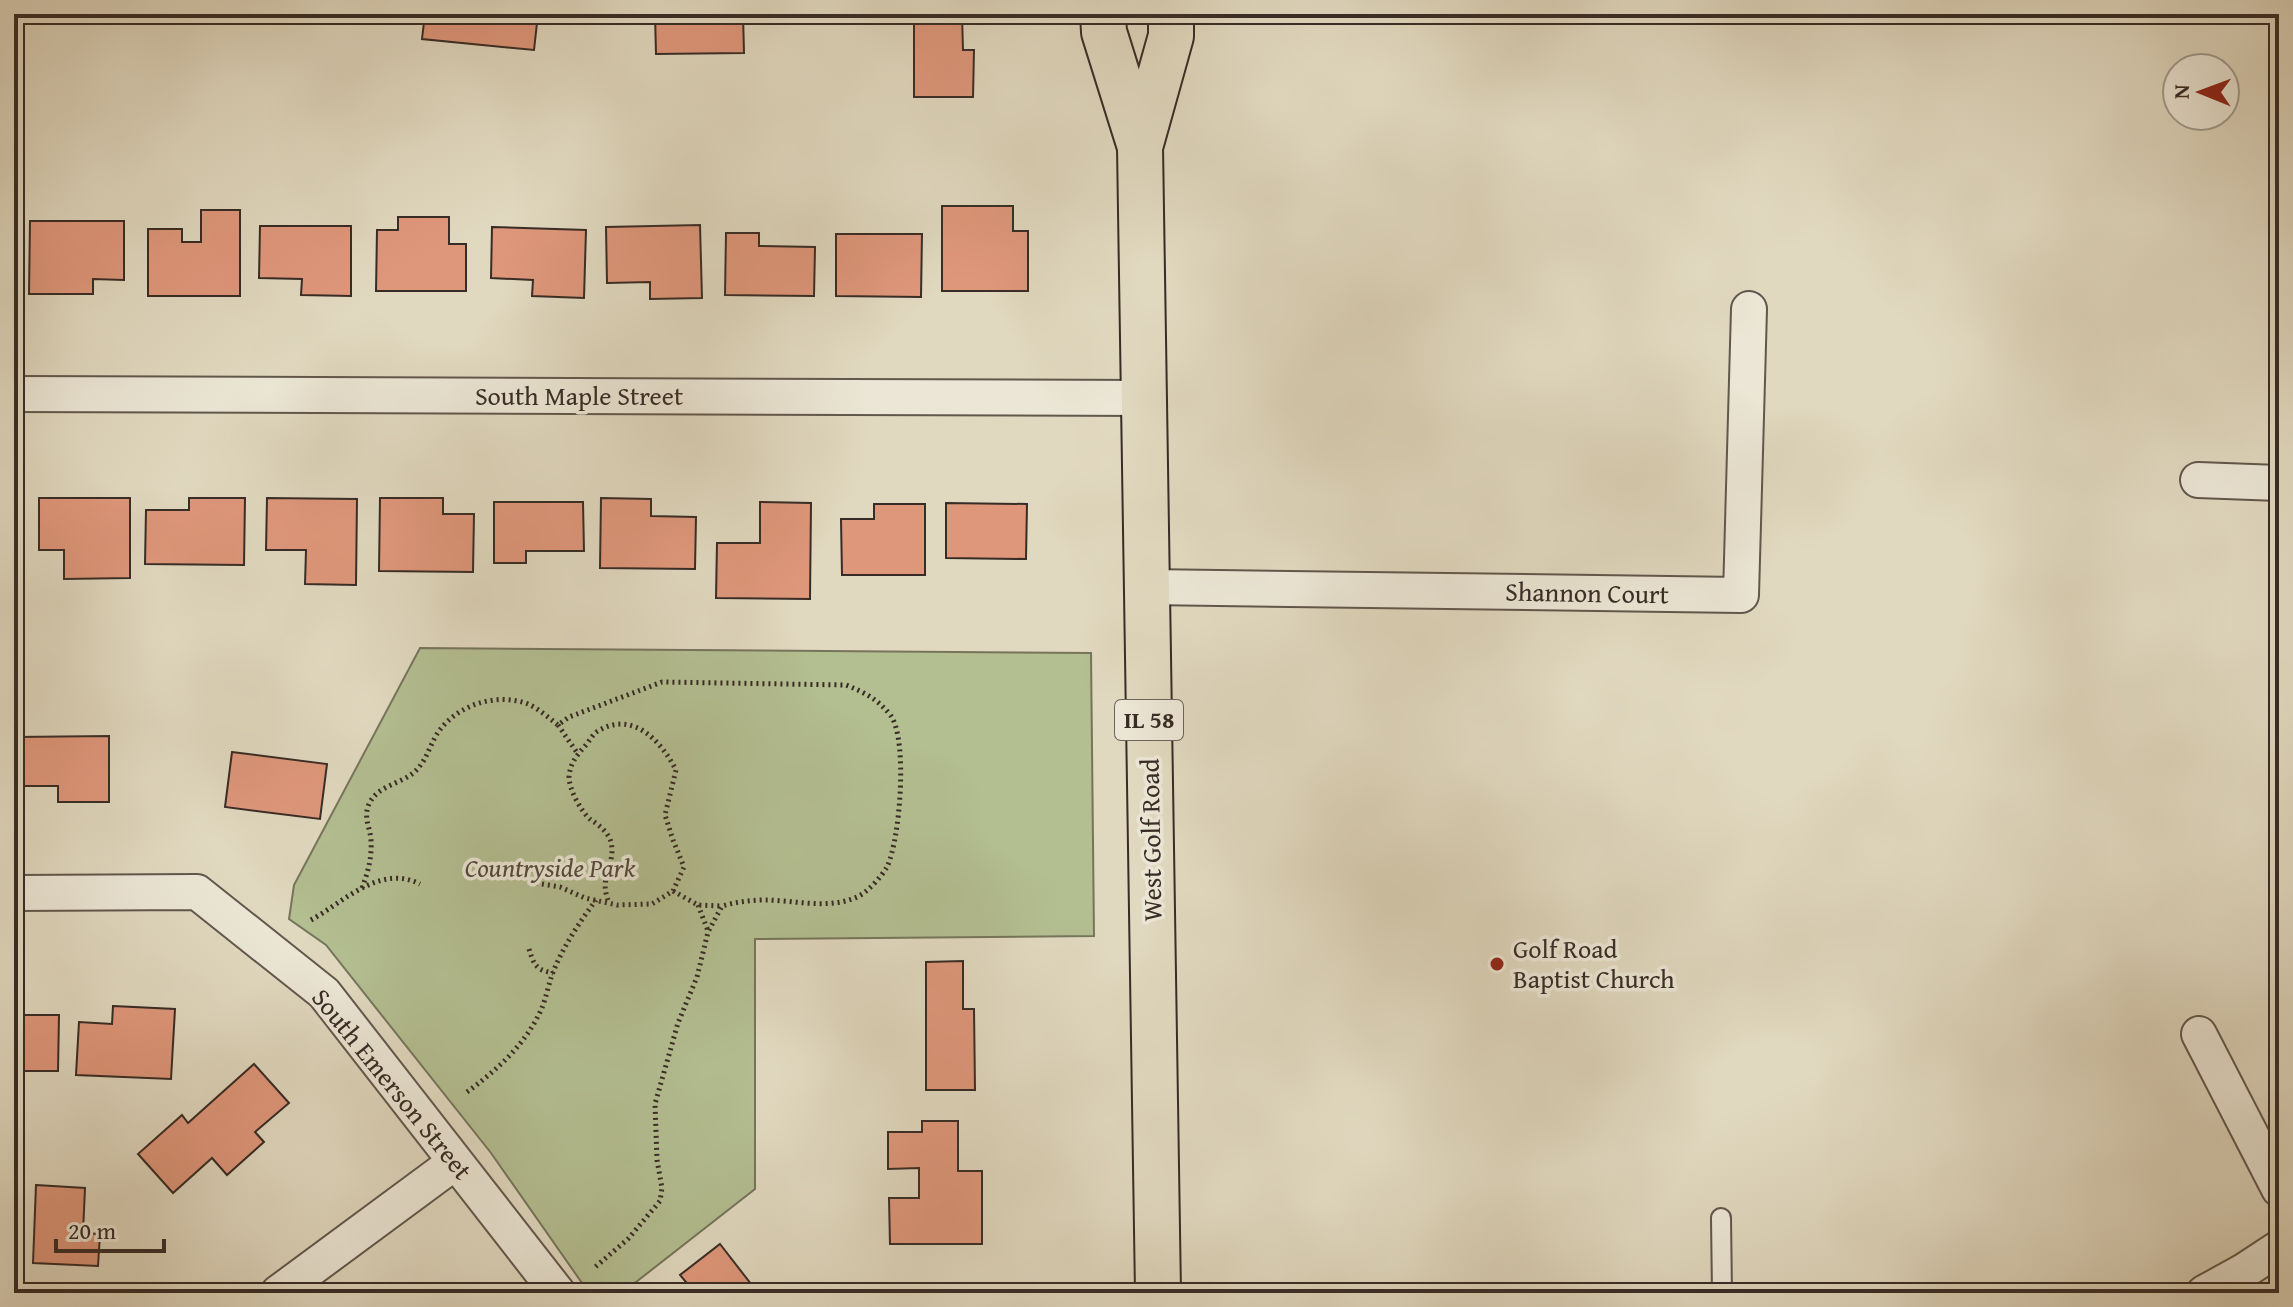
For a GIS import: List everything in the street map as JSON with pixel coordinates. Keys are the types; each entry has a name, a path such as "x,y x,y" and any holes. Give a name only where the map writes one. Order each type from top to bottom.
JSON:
{"main road":[{"name":"West Golf Road","path":"1103,14 1104,32 1140,147 1158,1293"},
{"name":"West Golf Road","path":"1140,147 1171,36 1171,14"}],"street":[{"name":"Shannon Court","path":"1147,587 1741,595 1749,309"},
{"name":"South Maple Street","path":"14,394 1145,398"},
{"path":"2198,480 2279,483"},
{"name":"South Emerson Street","path":"14,893 197,892 324,993 558,1293"},
{"path":"2199,1034 2279,1189"},
{"path":"278,1293 454,1163"},
{"path":"2204,1293 2279,1248"}],"lane":[{"path":"1721,1218 1722,1293"}],"path":[{"path":"558,725 569,717 662,682 846,685 868,693 891,717 900,739 901,761 895,842 886,868 859,897 844,901 795,903 740,901 722,906 698,905 673,891"},
{"path":"362,888 371,864 371,839 365,815 369,802 397,780 411,775 424,762 438,732 465,707 480,702 526,704 558,725 578,754"},
{"path":"536,883 560,887 596,900 617,905 652,904 673,891 684,867 665,815 676,770 665,750 643,731 626,724 614,724 595,732 571,765 569,785 586,814 599,823 611,842 611,868 605,882 609,903"},
{"path":"311,920 377,881 394,877 407,878 420,884"},
{"path":"467,1092 499,1068 524,1039 541,1010 553,973 579,923 596,900"},
{"path":"698,905 708,932"},
{"path":"594,1268 628,1239 660,1201 662,1188 657,1160 655,1104 678,1023 697,977 708,932 722,906"},
{"path":"529,949 533,962 542,971 553,973"}],"green space":[{"name":"Countryside Park","path":"420,648 1091,653 1094,936 755,939 755,1189 622,1293 589,1293 491,1153 326,945 289,919 294,885"}],"building":[{"path":"394,14 538,14 534,50 422,39 424,22 394,18"},
{"path":"655,14 743,14 744,53 656,54"},
{"path":"914,14 962,14 963,50 974,50 973,97 914,97"},
{"path":"942,206 1013,206 1013,231 1028,231 1028,291 942,291"},
{"path":"201,210 240,210 240,296 148,296 148,229 182,229 182,242 201,242"},
{"path":"398,217 449,217 449,244 466,244 466,291 376,291 377,230 398,230"},
{"path":"30,221 124,221 124,280 93,279 93,294 29,294"},
{"path":"700,225 702,298 650,299 650,282 607,283 606,227"},
{"path":"260,226 351,226 351,296 301,295 302,279 259,278"},
{"path":"492,227 586,230 584,298 532,296 533,280 491,278"},
{"path":"726,233 759,233 759,246 815,247 814,296 725,295"},
{"path":"836,234 922,234 921,297 836,296"},
{"path":"39,498 130,498 130,578 64,579 64,550 39,550"},
{"path":"189,498 245,498 244,565 145,564 146,510 189,510"},
{"path":"267,498 357,499 356,585 305,584 306,550 266,550"},
{"path":"380,498 443,498 443,514 474,514 473,572 379,571"},
{"path":"601,498 651,499 651,516 696,517 695,569 600,568"},
{"path":"494,502 583,502 584,551 526,551 526,563 494,563"},
{"path":"760,502 811,503 810,599 716,598 717,543 760,543"},
{"path":"946,503 1027,504 1026,559 946,558"},
{"path":"874,504 925,504 925,575 842,575 841,519 874,519"},
{"path":"109,736 109,802 58,802 58,786 16,786 15,737"},
{"path":"232,752 327,764 320,819 225,807"},
{"path":"963,961 963,1009 974,1009 975,1090 926,1090 926,962"},
{"path":"113,1006 175,1009 171,1079 76,1075 79,1022 112,1024"},
{"path":"14,1015 59,1015 58,1071 14,1071"},
{"path":"254,1064 289,1103 255,1132 264,1142 227,1175 212,1158 173,1193 138,1154 182,1115 188,1123"},
{"path":"922,1121 958,1121 958,1171 982,1171 982,1244 890,1244 889,1198 919,1198 919,1168 888,1169 888,1132 922,1132"},
{"path":"36,1185 85,1188 83,1233 100,1234 98,1266 33,1263"},
{"path":"720,1244 758,1293 695,1293 680,1275"}],"place":[{"name":"Golf Road Baptist Church","path":"1497,964"}]}
